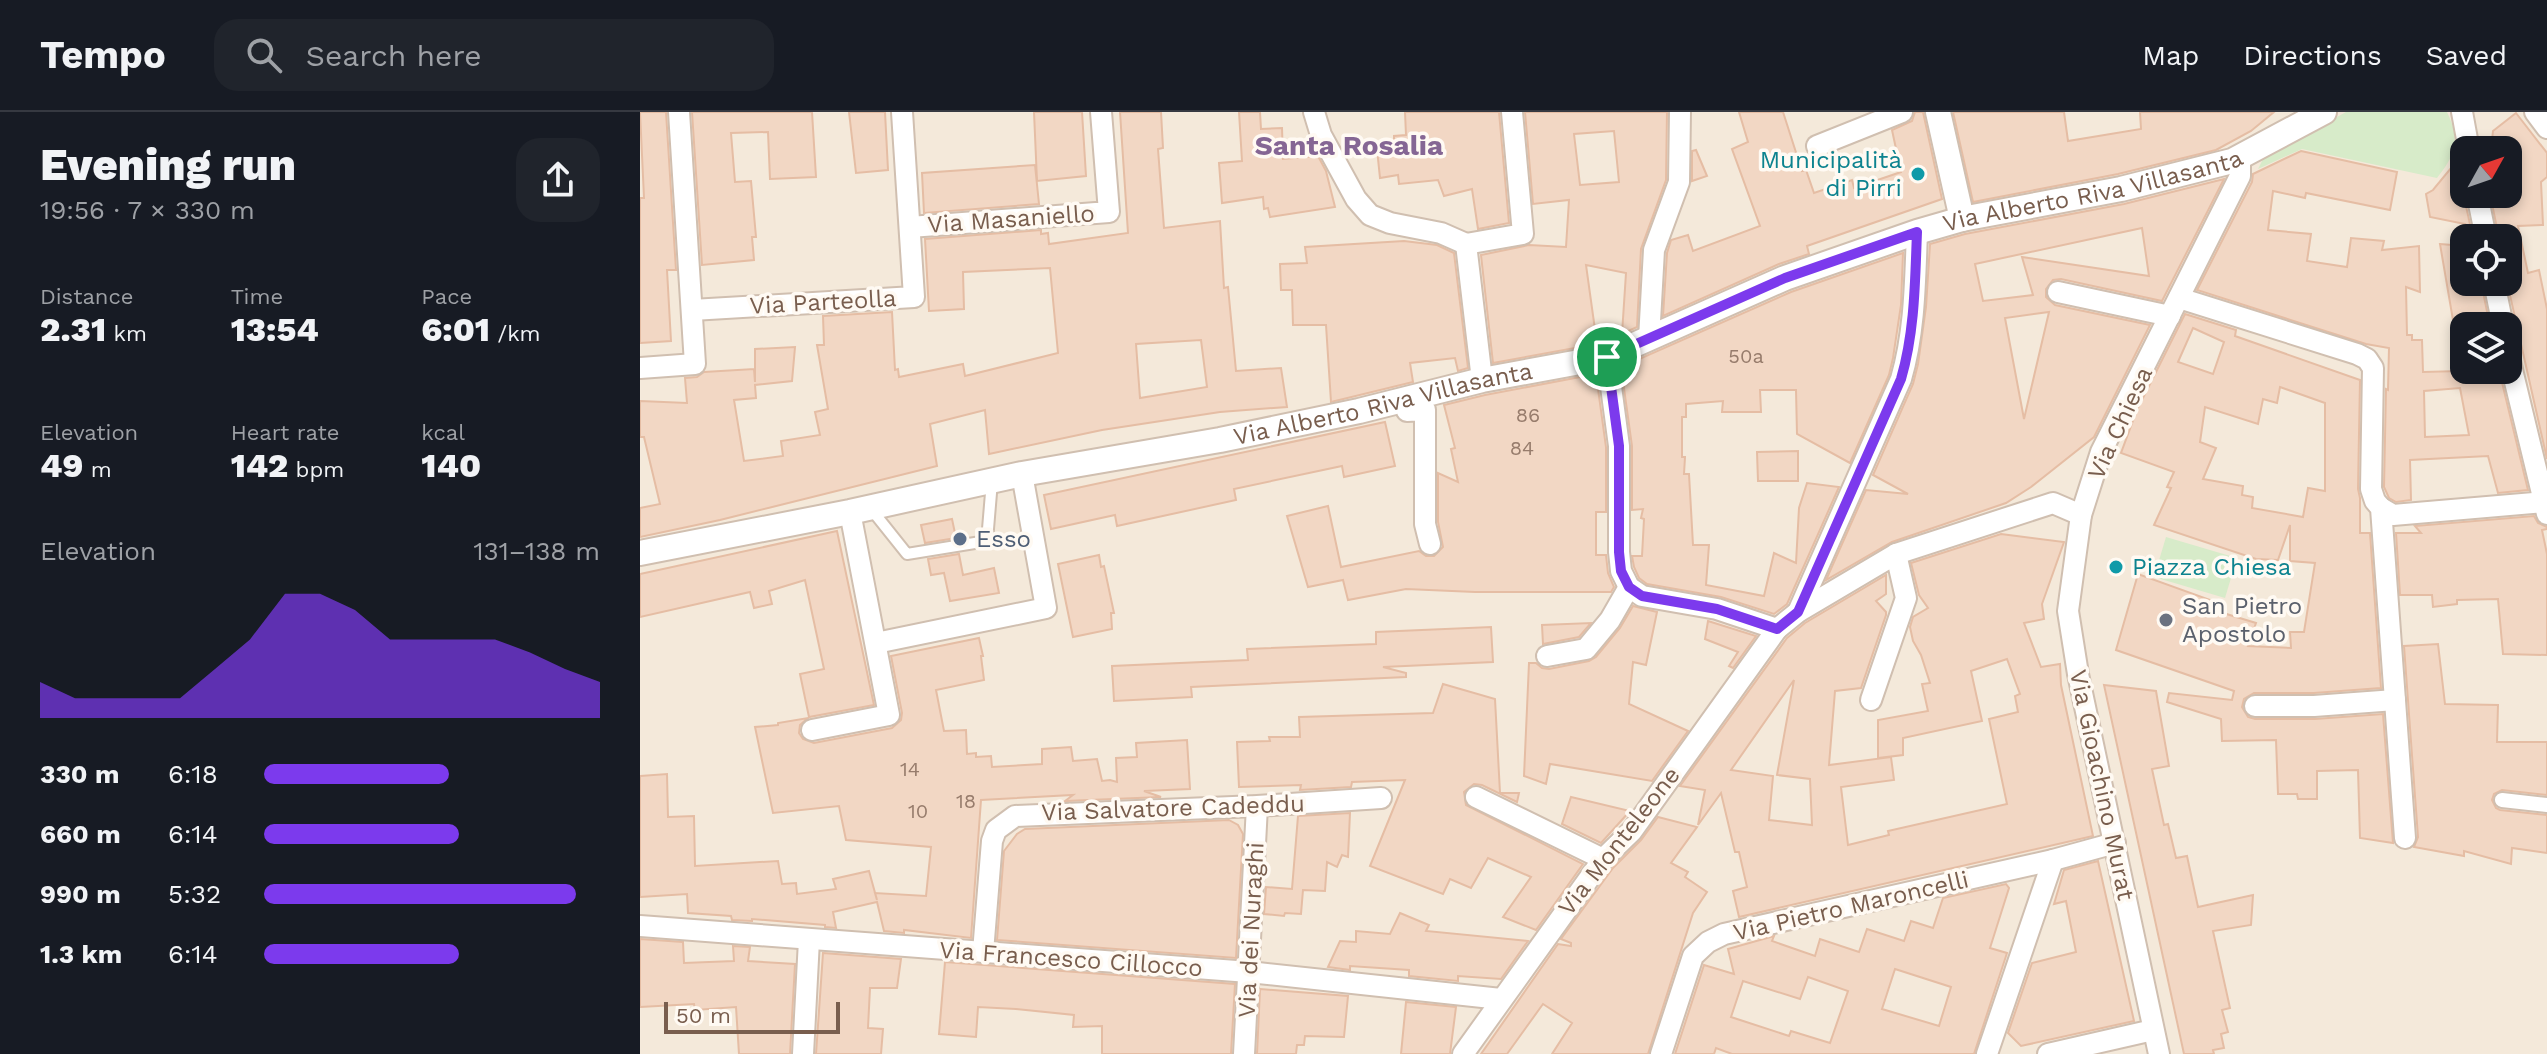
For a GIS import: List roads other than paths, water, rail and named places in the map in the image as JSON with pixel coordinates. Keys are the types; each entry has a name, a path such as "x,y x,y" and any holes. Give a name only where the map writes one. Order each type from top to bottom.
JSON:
{"street":[{"path":"640,368 695,364 679,112"},
{"name":"Via Parteolla","path":"692,310 914,297 902,112"},
{"name":"Via Masaniello","path":"910,227 1109,212 1101,112"},
{"path":"1314,112 1321,135 1356,199 1370,215 1390,223 1441,233 1466,244 1523,234 1512,112"},
{"path":"1649,339 1654,250 1679,182 1680,112"},
{"path":"1817,146 1902,112"},
{"path":"1938,112 1962,219"},
{"name":"Via Alberto Riva Villasanta","path":"640,553 860,510 1022,474 1220,440 1482,380 1607,357 1785,278 1917,232 1962,219 2121,189 2240,158 2324,112"},
{"path":"2462,112 2466,136"},
{"path":"2535,112 2547,128"},
{"name":"Via Chiesa","path":"2081,515 2101,452 2240,176 2240,158"},
{"path":"1798,612 1901,379 1909,353 1917,232"},
{"path":"1466,244 1482,380"},
{"path":"2058,292 2175,307 2367,359 2373,368 2371,489 2375,501 2393,515 2546,506 2516,384"},
{"path":"1607,357 1619,446 1621,571 1629,587 1642,596 1717,609 1777,629 1798,612 1896,554 2053,503 2081,515"},
{"path":"1407,398 1407,411 1425,410 1425,524 1430,544"},
{"path":"876,643 1046,608 1022,474"},
{"path":"2381,508 2405,838"},
{"path":"812,730 889,715 876,643 860,510"},
{"name":"Via Gioachino Murat","path":"2081,515 2068,611 2078,674 2159,1054"},
{"path":"1871,700 1906,598 1896,554"},
{"path":"1547,656 1588,657 1629,587"},
{"name":"Via Monteleone","path":"1463,1054 1603,859 1632,831 1777,629"},
{"path":"2255,706 2314,706 2395,700"},
{"path":"1476,797 1603,859"},
{"name":"Via Salvatore Cadeddu","path":"983,952 992,841 996,830 1015,816 1381,798"},
{"path":"2502,800 2547,805"},
{"name":"Via dei Nuraghi","path":"1244,1054 1257,806"},
{"name":"Via Pietro Maroncelli","path":"1661,1054 1693,956 1708,942 1724,934 2053,860 2115,843"},
{"path":"1987,1054 2053,860"},
{"name":"Via Francesco Cillocco","path":"640,926 1249,972 1501,999"},
{"path":"803,1054 809,940"},
{"path":"2048,1054 2153,1030"}],"lane":[{"path":"860,510 907,554 987,541 992,481"}],"place":[{"name":"Municipalità di Pirri","path":"1918,174"},
{"name":"Esso","path":"960,539"},
{"name":"Piazza Chiesa","path":"2116,567"},
{"name":"San Pietro Apostolo","path":"2166,620"}],"district":[{"name":"Santa Rosalia","path":"1349,145"}]}
